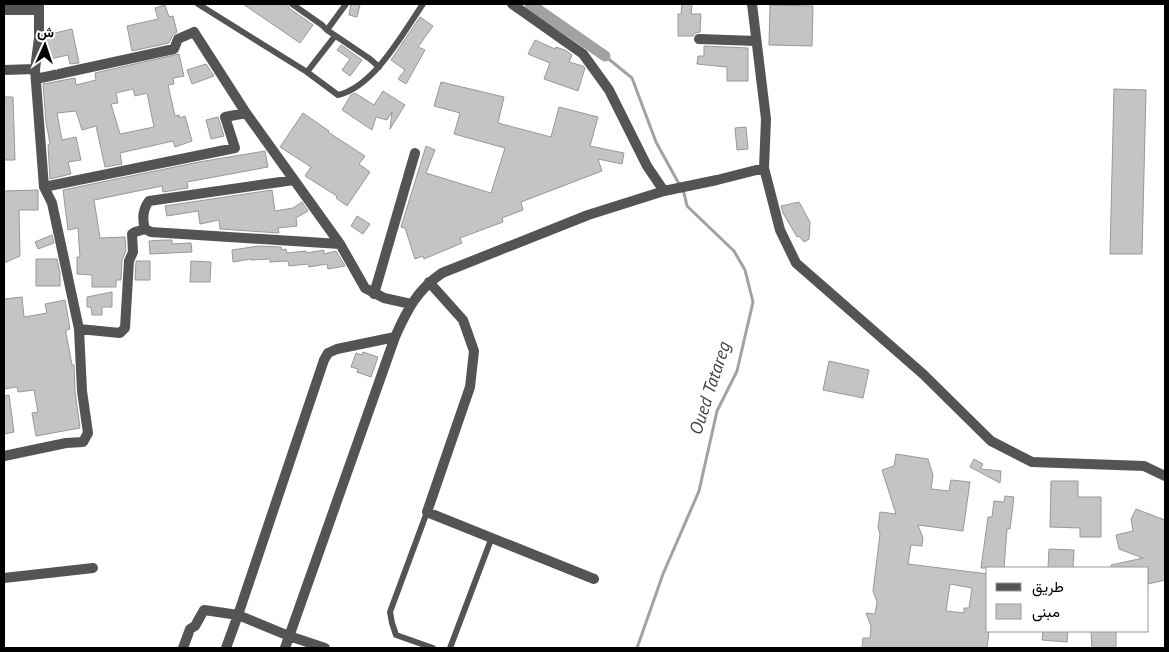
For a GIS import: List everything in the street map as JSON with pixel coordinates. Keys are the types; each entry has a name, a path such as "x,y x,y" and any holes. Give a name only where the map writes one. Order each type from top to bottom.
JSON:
{"street":[{"path":"512,4 583,54 609,90 647,166 664,191"},
{"path":"752,4 766,119 764,168 780,230 796,263 923,374 991,442 1032,462 1144,466 1165,476"},
{"path":"4,10 39,7 36,74 44,187 52,203 79,329 82,390 88,433 83,442 66,443 4,456"},
{"path":"4,70 36,74 174,49 178,39 194,32 246,113 340,244 365,288 384,298 411,304"},
{"path":"699,39 756,41"},
{"path":"44,187 235,148 225,117 246,113"},
{"path":"374,294 415,152"},
{"path":"284,648 395,337 411,304 429,282 442,273 588,215 664,191 764,168"},
{"path":"145,229 144,212 145,206 149,201 294,180"},
{"path":"79,329 120,333 125,328 129,261 133,252 132,234 135,232 145,229 151,232 340,244"},
{"path":"429,282 463,320 474,351 470,387 426,512 594,579"},
{"path":"226,648 324,360 328,353 337,349 395,337"},
{"path":"4,578 94,568"},
{"path":"183,648 190,629 195,626 204,610 238,615 289,636 325,648"}],"lane":[{"path":"198,4 206,6 307,72 338,95 358,87 379,67 424,4"},
{"path":"292,4 379,67"},
{"path":"327,30 346,4"},
{"path":"307,72 335,36"},
{"path":"426,512 390,612 396,635 433,648"},
{"path":"450,648 492,537"}],"building":[{"path":"243,4 287,4 289,8 313,25 300,43"},
{"path":"351,4 360,5 357,17 349,15"},
{"path":"682,4 692,4 691,14 701,14 700,32 693,36 678,36 678,14 681,14"},
{"path":"165,5 169,17 173,16 177,32 172,36 169,43 132,51 127,26 158,19 155,8"},
{"path":"770,5 813,6 812,46 769,45"},
{"path":"420,17 433,26 418,47 425,50 406,84 398,79 405,70 391,60"},
{"path":"72,29 79,63 70,64 68,55 50,59 46,35"},
{"path":"535,40 555,49 556,47 567,51 572,55 569,62 585,68 578,91 544,79 550,63 528,54"},
{"path":"341,45 362,60 350,76 342,70 350,59 337,50"},
{"path":"704,46 748,48 748,81 727,81 727,67 697,64 698,56 704,56"},
{"path":"179,54 184,76 173,78 174,84 168,85 175,116 179,115 180,118 185,116 192,141 175,147 173,141 120,153 122,164 105,167 96,126 82,130 76,111 57,113 62,140 76,137 81,160 68,162 71,174 50,179 48,145 50,144 43,84 75,78 76,85 96,80 95,73","holes":["133,89 135,96 147,93 154,127 120,134 111,104 118,103 116,93"]},
{"path":"206,64 214,76 192,84 187,70"},
{"path":"441,82 504,97 498,123 551,137 559,107 598,117 590,146 624,153 622,164 598,159 602,171 521,202 523,210 502,218 503,222 460,238 462,243 424,259 423,256 415,259 405,228 401,227 426,146 435,150 426,173 491,193 505,148 454,134 460,113 434,106"},
{"path":"1114,89 1146,90 1142,254 1110,254"},
{"path":"383,91 405,105 390,129 392,112 387,120 376,117 372,130 342,110 351,95 355,93 374,105"},
{"path":"4,97 13,97 15,160 4,160"},
{"path":"303,113 365,156 359,164 370,172 347,206 336,198 337,196 305,176 311,167 280,147"},
{"path":"218,117 224,136 211,139 206,120"},
{"path":"746,127 748,149 737,150 735,128"},
{"path":"265,151 268,167 187,182 188,188 163,192 162,186 94,200 100,238 125,237 126,251 122,260 121,280 116,280 116,287 92,287 92,275 77,274 77,257 80,257 78,228 68,230 63,190 199,162"},
{"path":"38,190 38,210 19,210 20,256 4,263 4,191"},
{"path":"272,190 275,211 293,208 302,202 308,211 296,218 297,226 278,228 279,233 220,229 219,220 200,224 198,211 167,216 165,206"},
{"path":"799,202 810,222 809,239 804,242 799,236 797,237 781,206"},
{"path":"357,216 370,224 363,234 351,226"},
{"path":"52,235 54,243 38,249 35,242"},
{"path":"172,240 172,244 191,243 192,252 150,254 149,241"},
{"path":"259,246 281,247 282,250 286,249 287,253 306,251 306,253 324,250 324,254 336,251 345,266 328,269 327,264 309,267 308,264 289,266 288,261 270,262 270,259 251,259 233,262 232,250"},
{"path":"36,259 57,259 60,286 36,286"},
{"path":"136,261 150,261 150,280 135,280"},
{"path":"191,261 211,262 210,282 190,282"},
{"path":"112,292 112,307 102,307 102,315 92,315 91,307 87,307 87,297"},
{"path":"22,297 24,317 47,313 45,304 65,300 70,329 66,330 66,333 72,365 74,365 80,428 36,436 32,413 38,412 34,390 18,392 17,387 4,389 4,299"},
{"path":"363,352 378,357 371,377 357,372 358,369 351,367 356,353 362,355"},
{"path":"829,361 869,370 863,398 823,390"},
{"path":"9,395 14,432 4,434 4,396"},
{"path":"896,454 928,459 933,475 931,489 949,491 951,480 970,482 963,531 918,525 923,538 922,546 911,545 908,564 986,574 986,632 989,632 987,648 862,648 863,638 870,638 871,626 866,613 875,614 877,602 873,591 880,534 878,527 880,512 896,514 882,470 894,466","holes":["950,584 972,588 969,608 964,608 964,613 946,611"]},
{"path":"974,459 983,464 980,469 1001,471 1000,483 970,467"},
{"path":"1051,481 1078,481 1078,497 1101,497 1101,537 1080,537 1080,528 1050,527"},
{"path":"1005,496 1014,497 1010,529 1007,529 1004,567 981,568 988,517 992,517 994,501 1004,502"},
{"path":"1136,509 1165,520 1165,580 1149,584 1149,567 1112,567 1111,565 1143,558 1119,549 1116,535 1133,531 1131,519"},
{"path":"1049,549 1074,550 1073,567 1048,567"},
{"path":"1043,632 1068,632 1067,642 1042,640"},
{"path":"1091,632 1116,632 1116,648 1092,648"}],"waterway":[{"name":"Oued Tatareg","path":"530,4 605,56"},
{"name":"Oued Tatareg","path":"605,56 632,78 656,142 684,193 687,206 734,251 745,270 753,302 737,371 717,411 699,491 663,574 637,648"}]}
